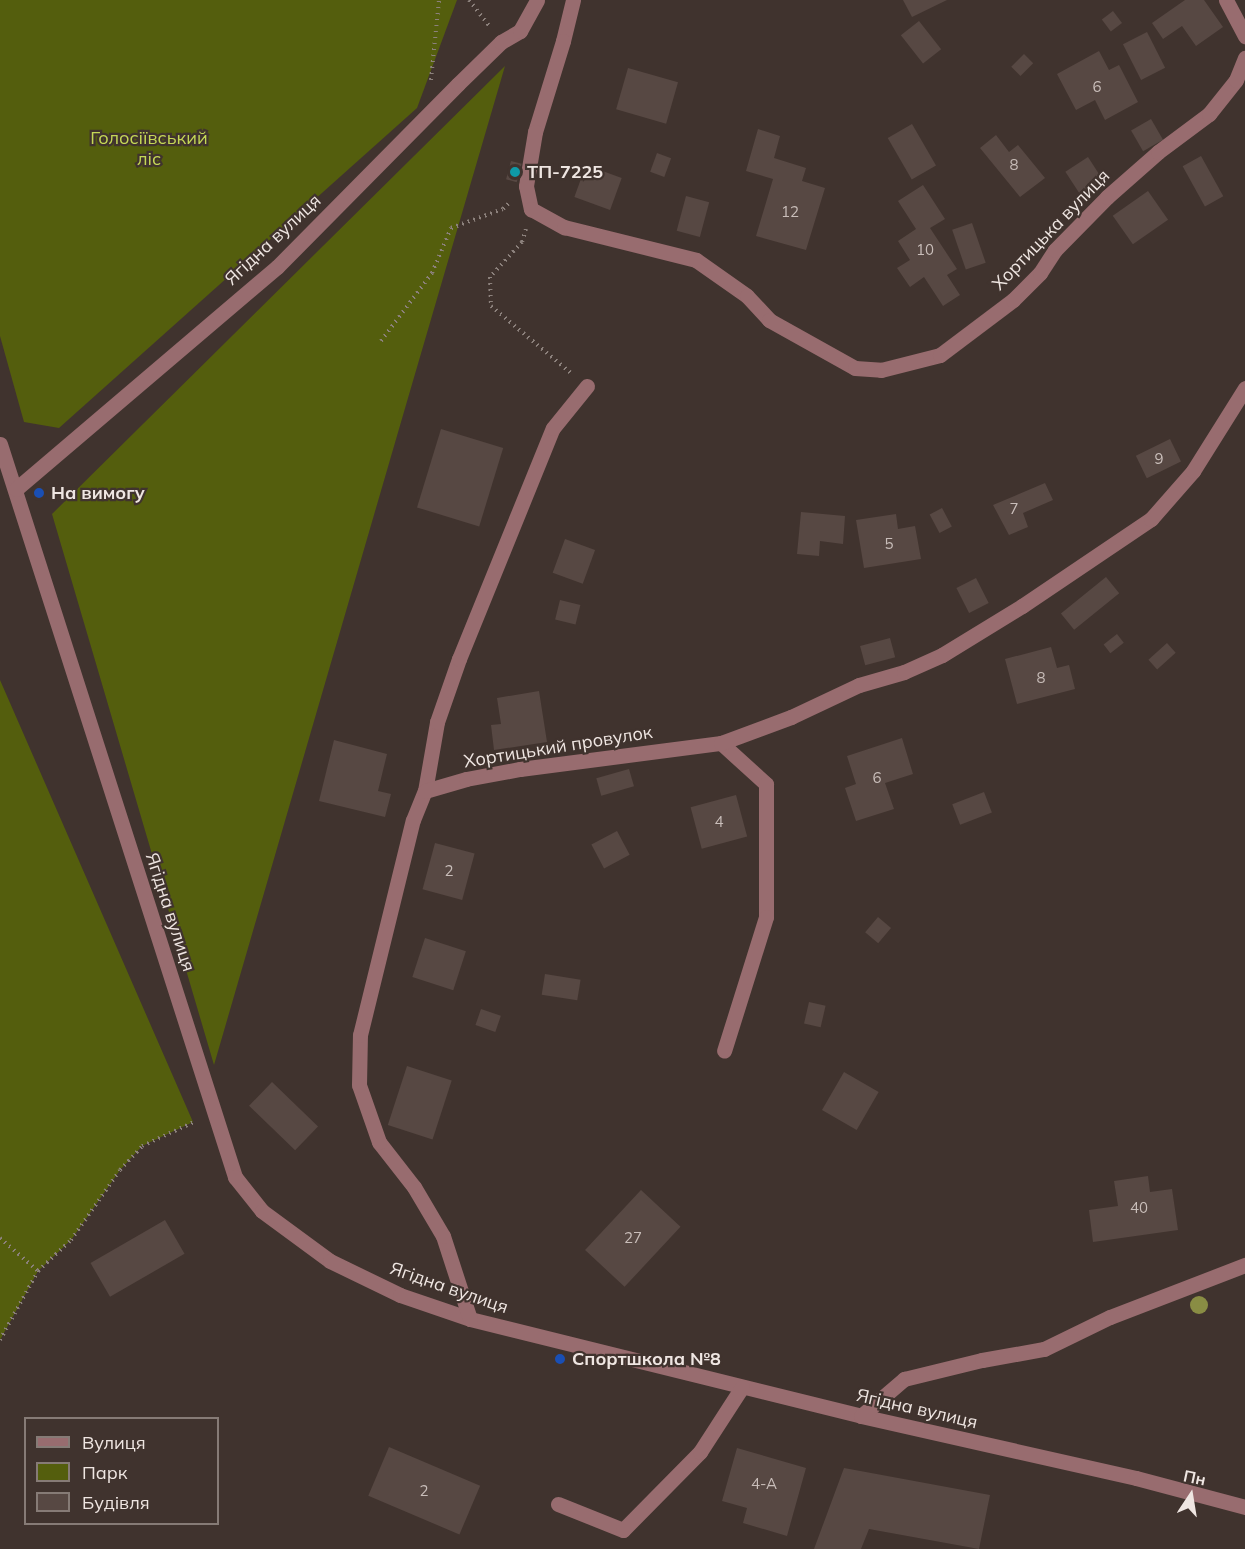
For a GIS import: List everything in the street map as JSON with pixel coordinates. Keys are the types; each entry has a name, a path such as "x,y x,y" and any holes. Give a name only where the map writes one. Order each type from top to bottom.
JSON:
{"street":[{"name":"Ягідна вулиця","path":"16,489 277,267 501,42 520,31 537,0"},
{"path":"526,186 535,132 573,0"},
{"path":"1226,0 1245,36"},
{"name":"Хортицька вулиця","path":"526,186 531,209 564,226 696,260 725,279 778,326 855,368 881,370 940,355 1013,300 1041,273 1055,250 1107,197 1158,152 1209,114 1236,80 1245,58"},
{"path":"470,1319 443,1236 414,1187 379,1142 359,1085 360,1035 413,820 425,791 437,722 459,659 554,428 587,386"},
{"name":"Хортицький провулок","path":"425,791 466,779 520,769 721,743 791,717 859,685 904,672 942,655 1022,606 1150,519 1186,479 1245,387"},
{"name":"Ягідна вулиця","path":"0,444 235,1177 262,1211 330,1261 400,1295 470,1319 861,1416 1137,1478 1245,1508"},
{"path":"721,743 766,784 766,917 724,1051"},
{"path":"861,1416 904,1379 982,1360 1044,1349 1110,1317 1245,1265"},
{"path":"558,1504 623,1530 700,1452 742,1387"}],"path":[{"path":"427,116 439,0"},
{"path":"469,0 501,42"},
{"path":"381,341 432,273 451,228 503,209 526,186"},
{"path":"522,242 490,277 491,306 587,386"},
{"path":"0,1340 38,1270 71,1240 120,1170 142,1146 214,1112"},
{"path":"0,1238 38,1270"}],"green space":[{"name":"Голосіївський ліс","path":"0,0 457,0 417,108 59,428 24,422 0,336"},
{"path":"505,66 408,398 214,1065 52,514"},
{"path":"0,680 193,1122 142,1146 120,1170 71,1240 38,1271 0,1340"}],"building":[{"path":"903,0 947,0 912,17"},
{"path":"1185,0 1204,0 1223,27 1196,46 1182,26 1163,39 1152,23"},
{"path":"1113,11 1122,23 1111,31 1102,19"},
{"path":"919,21 941,49 923,64 901,35"},
{"path":"1147,32 1165,68 1141,80 1123,44"},
{"path":"1099,51 1109,70 1119,65 1138,102 1105,120 1095,100 1076,110 1057,74"},
{"path":"1024,54 1033,63 1020,76 1011,67"},
{"path":"628,68 678,82 666,124 616,109"},
{"path":"1151,119 1163,140 1143,151 1131,130"},
{"path":"912,124 936,166 912,180 888,138"},
{"path":"758,129 780,136 774,158 806,168 802,181 825,188 806,250 756,236 773,179 746,171"},
{"path":"996,135 1009,152 1018,145 1045,178 1020,197 980,148"},
{"path":"657,153 671,158 664,177 650,172"},
{"path":"1201,156 1223,196 1205,206 1183,166"},
{"path":"1088,157 1103,180 1080,194 1065,172"},
{"name":"ТП-7225","path":"511,161 522,164 517,182 506,179"},
{"path":"586,165 622,178 610,210 574,197"},
{"path":"923,185 945,219 930,228 957,269 947,275 960,295 943,306 924,277 910,287 897,268 910,260 898,241 916,229 898,201"},
{"path":"1148,191 1168,220 1133,244 1113,216"},
{"path":"686,196 709,202 700,237 677,231"},
{"path":"972,223 986,263 966,270 952,230"},
{"path":"441,429 503,448 479,526 417,507"},
{"path":"1170,439 1181,461 1147,478 1136,456"},
{"path":"1045,483 1053,500 1023,513 1028,527 1009,535 993,505"},
{"path":"942,508 952,527 939,533 930,515"},
{"path":"801,512 845,516 843,544 820,541 819,556 797,554"},
{"path":"896,514 898,529 915,526 921,559 864,568 856,520"},
{"path":"565,539 595,550 583,584 553,573"},
{"path":"1106,577 1119,593 1074,630 1061,614"},
{"path":"976,578 989,603 969,613 956,588"},
{"path":"560,600 580,605 576,624 555,619"},
{"path":"1117,634 1124,643 1110,653 1104,644"},
{"path":"890,638 895,657 865,665 860,646"},
{"path":"1167,643 1176,653 1157,669 1148,660"},
{"path":"1051,647 1057,668 1069,665 1075,689 1017,704 1005,659"},
{"path":"539,691 547,742 494,750 491,725 501,724 497,698"},
{"path":"902,738 913,774 885,783 894,809 856,821 845,788 856,784 847,756"},
{"path":"334,740 387,754 378,791 391,794 385,817 319,801"},
{"path":"629,769 634,786 601,796 596,778"},
{"path":"984,792 992,813 960,825 952,804"},
{"path":"736,795 747,837 702,849 691,807"},
{"path":"617,831 630,855 604,868 591,845"},
{"path":"435,843 475,854 462,900 423,889"},
{"path":"878,917 891,928 878,943 865,932"},
{"path":"425,938 466,951 453,990 412,977"},
{"path":"545,974 581,980 577,1000 542,995"},
{"path":"809,1002 826,1006 821,1027 804,1023"},
{"path":"481,1009 501,1016 495,1032 475,1025"},
{"path":"407,1066 452,1081 433,1139 388,1125"},
{"path":"844,1072 879,1092 857,1130 822,1110"},
{"path":"272,1082 318,1126 295,1150 249,1106"},
{"path":"1148,1176 1150,1192 1172,1189 1178,1230 1093,1242 1089,1210 1118,1206 1114,1181"},
{"path":"641,1190 680,1227 625,1287 585,1250"},
{"path":"165,1220 184,1254 110,1297 91,1263"},
{"path":"389,1447 480,1486 459,1534 368,1496"},
{"path":"737,1448 806,1468 787,1536 743,1523 747,1508 722,1501"},
{"path":"844,1468 990,1495 979,1549 869,1529 861,1549 814,1549"}],"place":[{"name":"ТП-7225","path":"515,172"},
{"name":"На вимогу","path":"39,493"},
{"name":"Спортшкола №8","path":"560,1359"}]}
